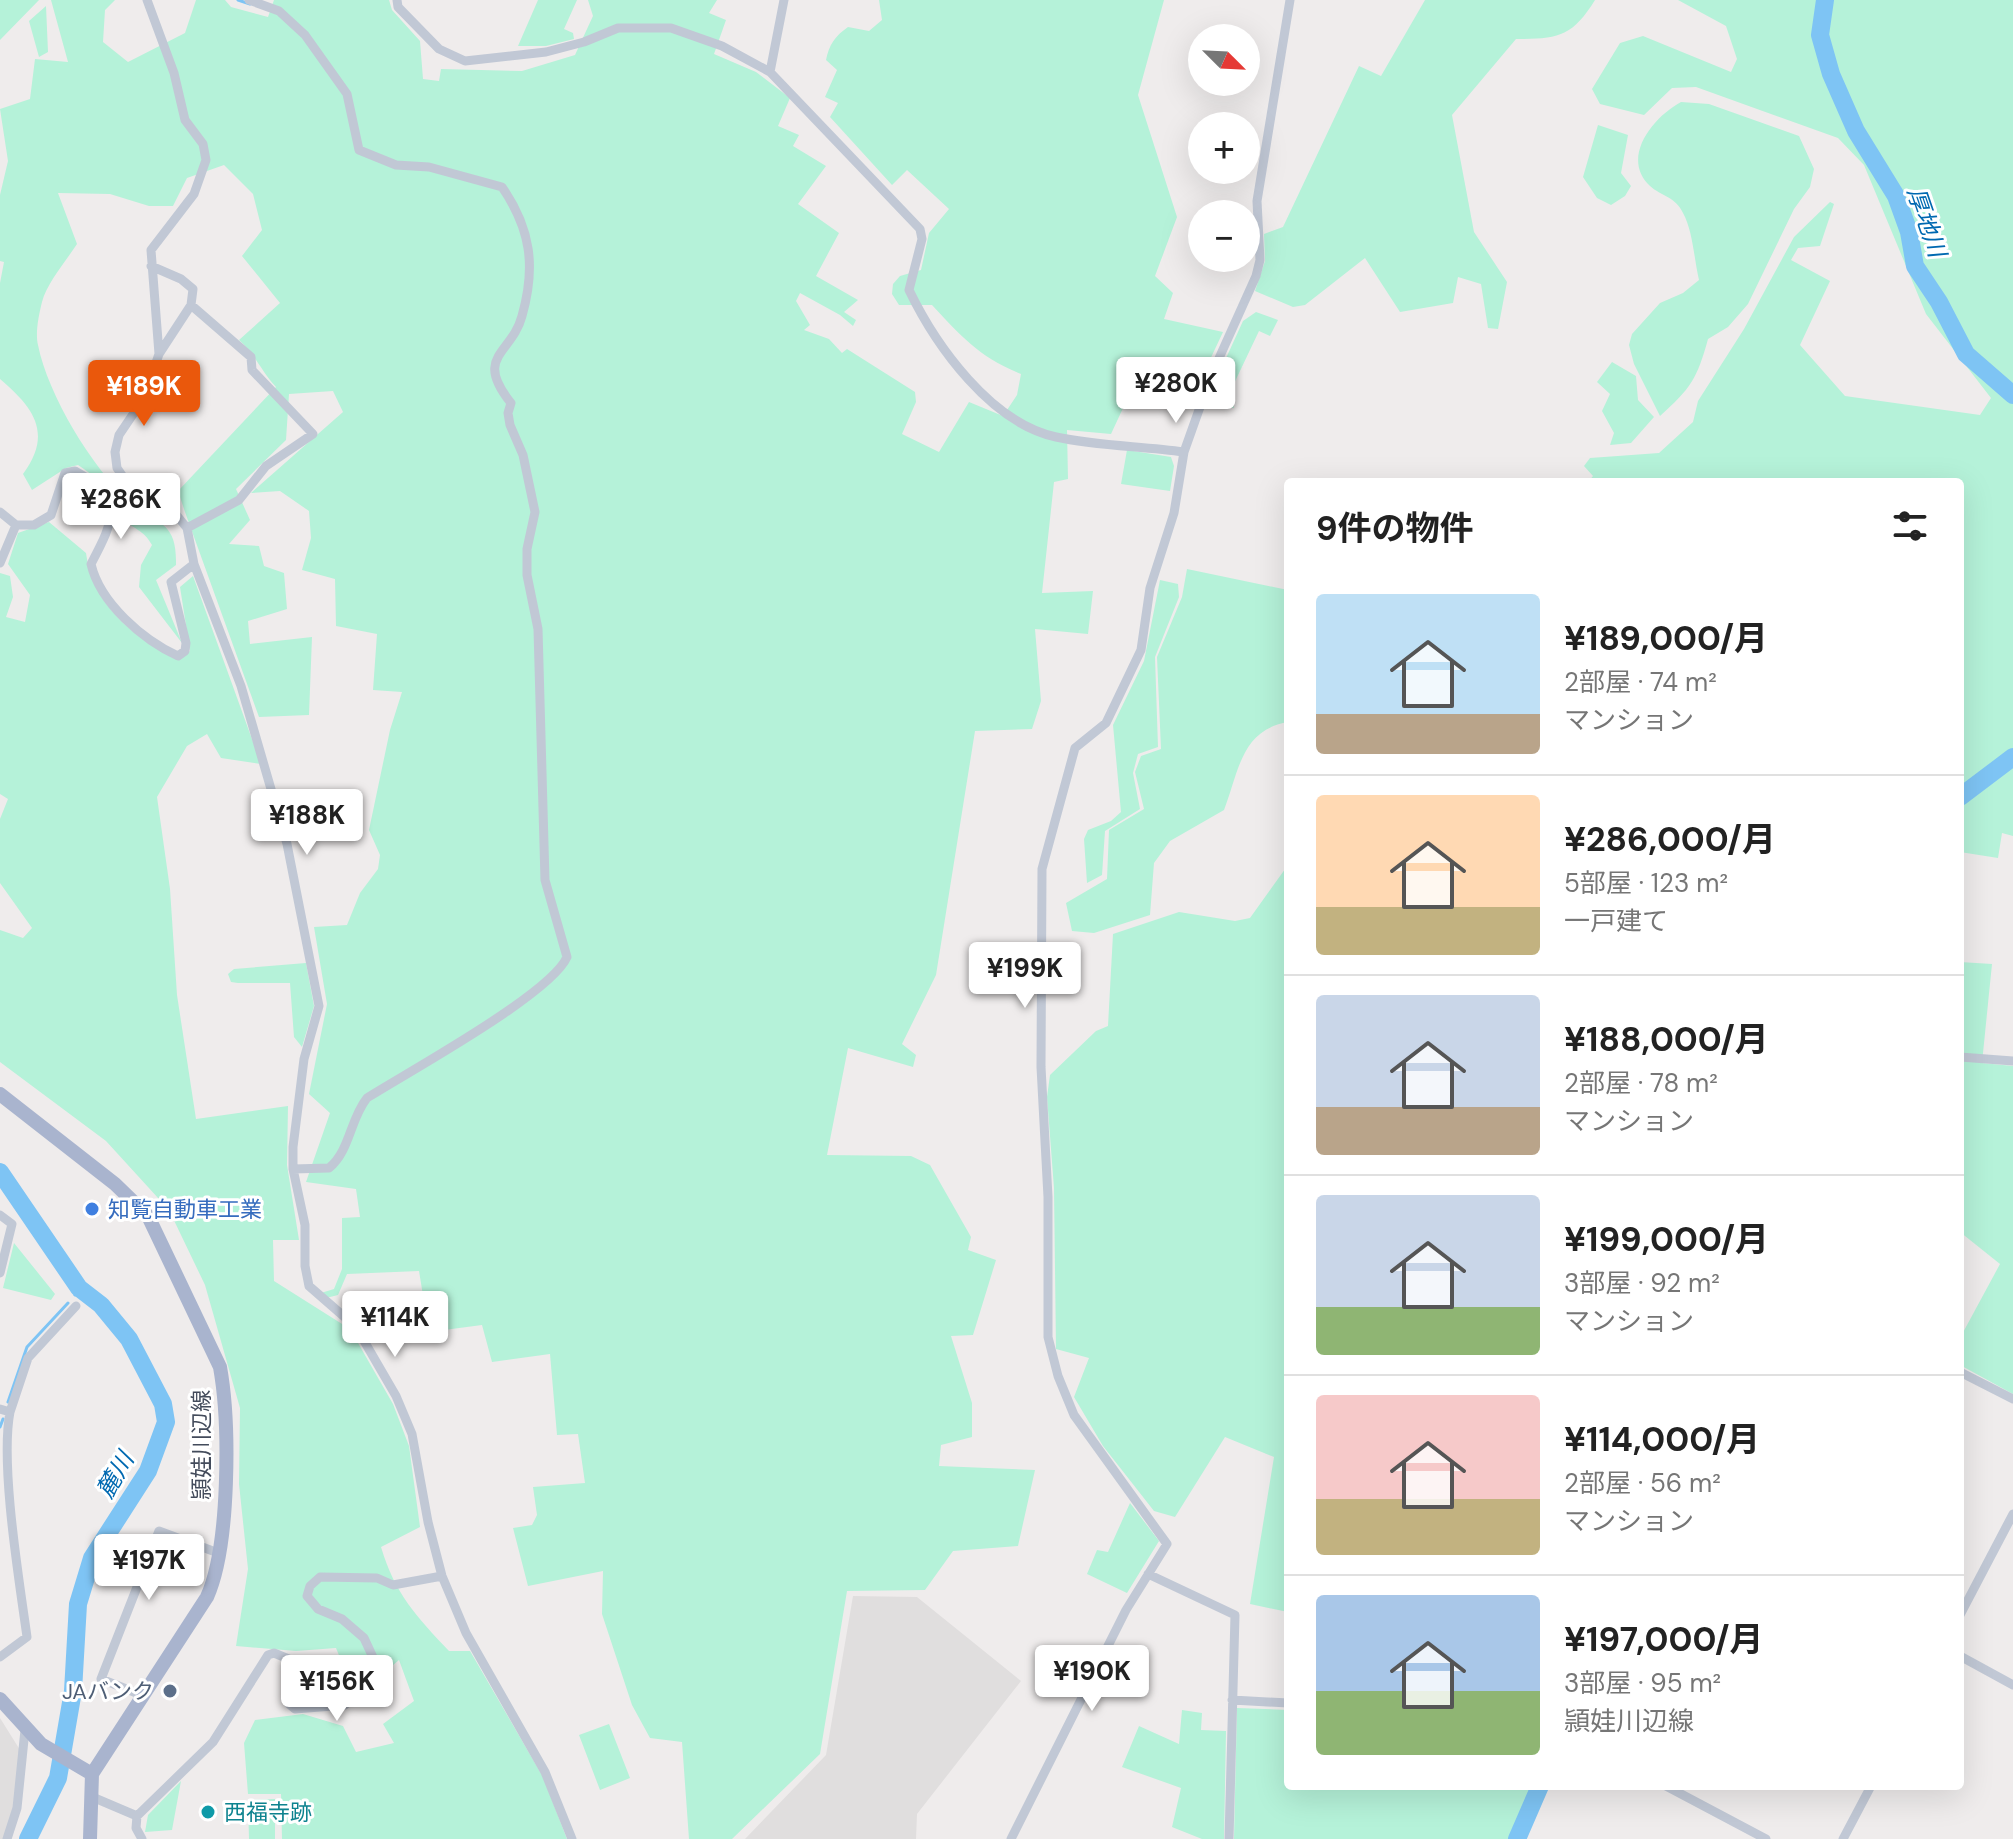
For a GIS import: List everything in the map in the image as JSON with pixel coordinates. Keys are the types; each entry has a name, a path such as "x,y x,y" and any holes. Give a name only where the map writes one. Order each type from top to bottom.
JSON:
{"main road":[{"name":"頴娃川辺線","path":"0,1094 130,1196 162,1238 220,1367 223,1381 221,1554 207,1597 92,1774"},
{"path":"0,1699 41,1744 92,1774 90,1839"}],"street":[{"path":"147,0 174,73 185,120 203,144 206,160 194,194 151,250 159,354"},
{"path":"249,0 279,11 305,35 347,94 359,150 396,165 429,167 502,187 531,245 522,319 495,363 495,378 511,403 508,413 523,455 535,512 527,549 527,575 538,629 545,880 567,957 561,970 503,1014 367,1098 356,1111 339,1158 329,1168 293,1169"},
{"path":"397,0 398,7 439,49 465,61 546,52 584,42 618,28 654,27 671,28 722,46 770,72 920,229 922,239 909,290 950,360 998,405 1017,420 1056,437 1184,452"},
{"path":"770,72 784,0"},
{"path":"1011,1839 1126,1610 1167,1544 1074,1415 1058,1376 1048,1337 1048,1197 1041,1067 1042,869 1075,748 1106,723 1141,650 1150,588 1174,513 1184,452 1211,376 1249,296 1260,260 1257,201 1290,0"},
{"path":"151,266 181,279 193,289 191,305 159,354 144,398 119,435 115,452 117,468 126,481 174,512 187,528 194,564 241,686 270,776 316,977 319,1006 304,1059 293,1169 305,1225 305,1266 309,1286 356,1327 396,1396 412,1434 428,1522 442,1576 466,1633 545,1772 572,1839"},
{"path":"187,528 239,500 266,466 313,434 252,370 251,357 191,305"},
{"path":"0,512 16,525 34,525 51,515 65,473 75,471 92,480 110,507 113,522 91,564 94,577 140,633 178,656 185,651 186,643 171,582 194,564"},
{"path":"0,563 16,525"},
{"path":"1964,1057 2013,1061"},
{"path":"0,1205 3,1216 12,1224 0,1273"},
{"path":"0,1657 27,1637 4,1480 5,1411 28,1358 76,1306"},
{"path":"1964,1374 2013,1399"},
{"path":"1964,1607 2013,1514"},
{"path":"144,1696 101,1679 159,1531 221,1554"},
{"path":"1148,1574 1235,1615 1229,1839"},
{"path":"142,1839 136,1828 137,1816 213,1742 268,1655 274,1653 291,1660 294,1667 289,1704 295,1709 345,1705 376,1677 377,1666 364,1638 342,1619 310,1602 307,1596 310,1586 320,1577 377,1578 393,1585 442,1576"},
{"path":"1964,1658 2013,1685"},
{"path":"1232,1700 1284,1703"},
{"path":"7,1839 17,1808 25,1730"},
{"path":"1674,1790 1766,1839"},
{"path":"1843,1839 1869,1790"},
{"path":"90,1796 137,1816"}],"shaded area":[{"path":"853,1596 917,1597 1021,1681 917,1814 916,1839 745,1839 826,1755"},
{"path":"0,1718 20,1750 13,1810 5,1839 0,1839"}],"green space":[{"path":"0,0 39,0 0,40"},
{"path":"51,0 115,0 105,10 103,42 128,62 185,33 196,0 225,0 231,7 268,17 274,0 389,0 392,10 420,41 423,79 439,81 441,69 522,71 575,55 593,16 588,0 717,0 709,13 726,20 714,54 756,72 790,98 778,126 799,135 793,146 826,166 798,204 839,233 816,276 858,300 844,312 856,320 853,326 840,315 800,293 796,301 810,325 804,330 829,339 842,353 847,349 915,392 916,402 902,434 939,452 969,402 1003,416 1017,395 1021,374 982,353 932,305 899,305 892,294 893,284 900,276 921,270 929,233 949,209 907,170 892,185 830,117 838,103 825,97 837,70 826,60 831,45 848,27 869,31 882,20 879,0 1164,0 1138,95 1177,217 1155,276 1173,293 1164,319 1223,332 1199,383 1143,365 1111,434 1067,430 1068,479 1054,482 1042,593 1093,591 1088,634 1035,629 1041,701 1032,729 975,731 936,975 902,1044 916,1055 913,1067 848,1048 827,1155 911,1156 930,1165 971,1237 968,1250 996,1260 973,1335 951,1336 972,1403 972,1437 941,1445 939,1466 1035,1470 1018,1546 953,1551 925,1590 847,1591 820,1754 732,1839 689,1839 682,1742 650,1738 632,1705 602,1614 603,1571 528,1586 513,1528 532,1525 537,1515 533,1487 585,1483 578,1434 557,1435 550,1354 492,1362 482,1325 429,1332 419,1271 347,1274 338,1295 326,1298 321,1293 334,1289 342,1269 342,1218 360,1217 356,1189 306,1182 330,1113 309,1094 327,1004 314,927 347,925 360,893 378,869 380,855 369,830 390,730 402,692 373,690 377,634 336,626 335,579 302,570 311,538 309,511 280,491 251,493 343,412 333,391 289,394 286,440 236,489 250,520 229,544 259,546 264,566 284,573 287,609 248,621 250,644 312,637 309,715 259,717 185,512 178,491 276,387 239,340 280,303 242,256 262,230 253,194 224,165 187,178 173,206 149,206 110,194 58,193 77,244 44,295 37,329 38,345 51,386 87,451 116,488 164,526 173,540 176,565 156,580 182,643 139,587 141,565 152,545 124,519 102,485 78,465 66,468 32,490 23,474 37,446 38,434 30,411 0,379 0,283 4,262 0,261 0,195 8,161 0,109 30,99 35,59 68,62"},
{"path":"538,0 577,0 564,29 573,33 574,39 546,46 518,46"},
{"path":"1425,0 1595,0 1579,22 1563,33 1543,38 1516,39 1452,115 1474,232 1507,282 1498,329 1488,328 1481,284 1458,277 1453,303 1400,312 1365,258 1305,305 1293,307 1255,291 1265,261 1264,234 1283,227 1359,66 1381,76"},
{"path":"1678,0 2013,0 2013,836 2002,833 1998,858 1964,853 1964,478 1591,478 1593,476 1584,466 1590,458 1659,453 1693,422 1698,401 1744,329 1794,237 1830,202 1834,204 1820,246 1798,248 1791,260 1830,281 1800,345 1845,396 1980,415 1991,398 1926,314 1864,165 1838,138 1696,87 1672,88 1644,115 1600,104 1592,89 1620,43 1643,36 1731,72 1737,59 1726,26"},
{"path":"46,6 48,52 39,57 29,21"},
{"path":"1681,102 1709,104 1799,136 1814,169 1810,187 1794,209 1748,304 1728,327 1708,339 1692,382 1660,416 1634,364 1629,345 1632,334 1660,303 1683,293 1699,280 1683,213 1672,200 1650,186 1638,163 1639,151 1651,128"},
{"path":"1598,125 1628,135 1621,173 1631,186 1625,196 1611,205 1597,198 1583,177"},
{"path":"1256,312 1278,320 1270,336 1259,331 1230,392 1234,408 1206,402 1243,321"},
{"path":"1612,362 1636,376 1638,400 1654,417 1631,443 1610,445 1614,433 1602,411 1610,394 1597,382"},
{"path":"1127,450 1171,457 1174,466 1170,491 1121,484"},
{"path":"49,522 86,553 97,589 118,618 146,641 178,660 190,651 180,587 193,576 261,764 221,758 207,734 187,746 157,797 170,889 177,995 196,1119 288,1106 287,1165 299,1240 273,1240 274,1281 350,1329 393,1404 409,1446 420,1527 381,1547 387,1564 408,1604 426,1627 449,1651 470,1651 543,1777 567,1839 282,1839 281,1794 248,1794 244,1743 255,1720 303,1714 343,1726 356,1752 394,1743 383,1724 414,1701 399,1660 366,1688 352,1687 336,1648 296,1651 236,1646 248,1569 239,1484 240,1408 205,1285 169,1210 106,1141 0,1062 0,930 23,938 32,928 0,883 0,819 8,799 0,794 0,573 10,576 13,597 6,617 25,622 30,595 8,564 18,533"},
{"path":"1187,569 1284,589 1284,723 1272,726 1251,743 1238,767 1224,810 1170,841 1154,863 1150,915 1094,933 1072,931 1066,903 1107,879 1109,830 1144,809 1135,772 1141,756 1161,749 1157,657 1182,597"},
{"path":"1160,580 1178,584 1179,597 1155,657 1158,747 1138,754 1133,773 1140,809 1105,831 1102,875 1087,883 1084,839 1088,830 1111,821 1121,812 1113,725 1144,661"},
{"path":"1284,871 1284,1611 1250,1604 1274,1457 1225,1437 1175,1517 1154,1511 1103,1446 1074,1397 1089,1358 1056,1349 1054,1188 1047,1097 1050,1075 1096,1031 1108,1026 1113,934 1179,912 1235,921 1250,918"},
{"path":"1964,962 1992,964 1982,1063 2013,1066 2013,1394 1964,1367 1964,1331 2000,1264 1964,1235"},
{"path":"306,963 314,1006 302,1047 294,1037 290,983 231,982 228,974 234,969"},
{"path":"14,1243 55,1294 51,1300 3,1288"},
{"path":"1130,1503 1159,1541 1127,1593 1087,1574 1097,1550 1108,1552"},
{"path":"1237,1708 1284,1710 1284,1790 1532,1790 1512,1839 1234,1839"},
{"path":"1182,1710 1202,1713 1201,1730 1226,1731 1224,1839 1202,1839 1172,1827 1181,1788 1122,1767 1139,1726 1179,1744"},
{"path":"609,1724 630,1778 600,1790 579,1735"},
{"path":"181,1781 172,1830 145,1832 148,1815"},
{"path":"275,1799 275,1839 249,1839 248,1800"}],"waterway":[{"path":"238,0 250,4"},
{"name":"厚地川","path":"1825,0 1820,35 1831,74 1856,131 1896,196 1909,232 1915,266 1939,302 1966,354 2013,395"},
{"name":"厚地川","path":"1964,794 2013,757"},
{"name":"麓川","path":"0,1172 79,1288 101,1305 129,1339 163,1404 166,1422 148,1471 92,1558 78,1604 73,1691 58,1778 28,1839"},
{"name":"麓川","path":"75,1295 79,1288"},
{"path":"8,1402 27,1347 68,1303"},
{"path":"0,1427 3,1419"},
{"name":"厚地川","path":"1517,1839 1538,1790"}],"place":[{"name":"知覧自動車工業","path":"92,1209"},
{"name":"JAバンク","path":"170,1691"},
{"name":"西福寺跡","path":"208,1812"}]}
